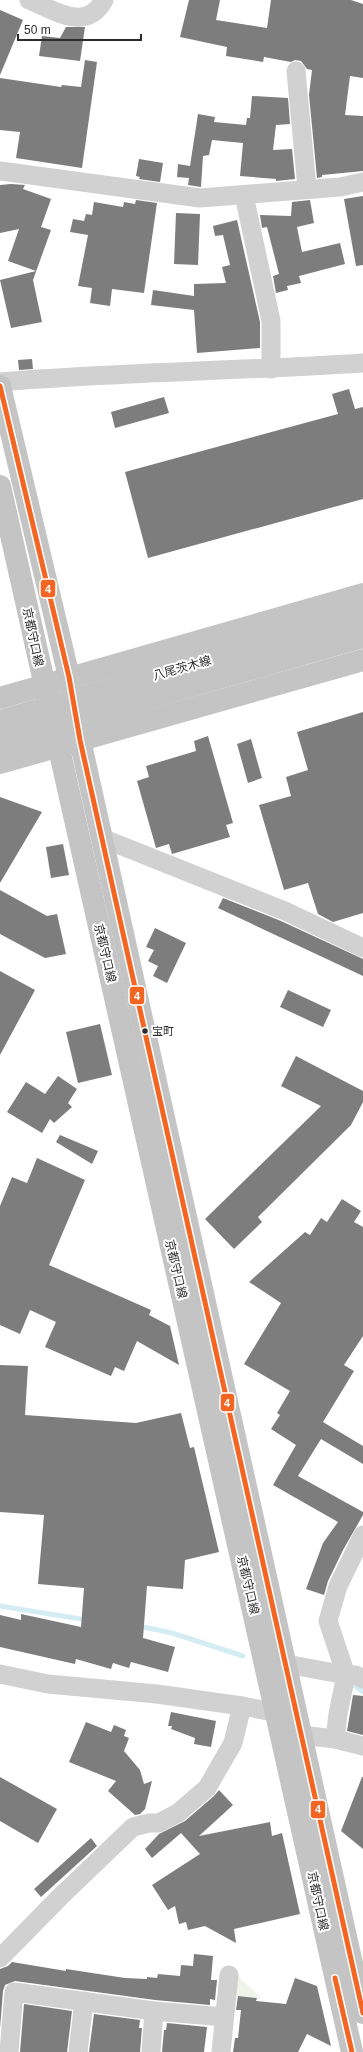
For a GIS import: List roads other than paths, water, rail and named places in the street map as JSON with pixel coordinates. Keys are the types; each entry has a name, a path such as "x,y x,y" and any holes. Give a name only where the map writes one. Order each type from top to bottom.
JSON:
{"main road":[{"name":"京都守口線","path":"0,386 69,677 80,740 286,1664 292,1722 352,1979 353,2048"},
{"name":"京都守口線","path":"0,486 58,746 292,1722 352,1979 363,2012"},
{"path":"0,698 363,594"},
{"name":"八尾茨木線","path":"0,741 318,639 363,615"},
{"name":"八尾茨木線","path":"0,721 318,639 363,637"},
{"path":"0,763 363,660"}],"street":[{"path":"29,0 71,17 86,17 99,9 104,0"},
{"path":"296,71 307,188"},
{"path":"0,171 200,198 307,188 340,187 363,182"},
{"path":"244,195 271,321 271,369"},
{"path":"0,382 363,363"},
{"path":"102,838 285,912 363,948"},
{"path":"335,1739 338,1714 354,1677 328,1621 338,1586 363,1534"},
{"path":"286,1664 354,1677"},
{"path":"0,1674 48,1684 157,1694 242,1706 292,1722 335,1739 363,1746"},
{"path":"0,1958 60,1897 133,1828 149,1823 160,1823 178,1813 207,1788 233,1743 242,1706"},
{"path":"221,2052 229,1975"},
{"path":"9,2052 14,1992 154,2011 224,2017"},
{"path":"78,2052 84,2001"},
{"path":"151,2052 154,2011"}],"waterway":[{"path":"0,1606 87,1620"},
{"path":"139,1626 172,1633 243,1656"},
{"path":"354,1685 363,1692"}],"place":[{"name":"宝町","path":"145,1031"}]}
